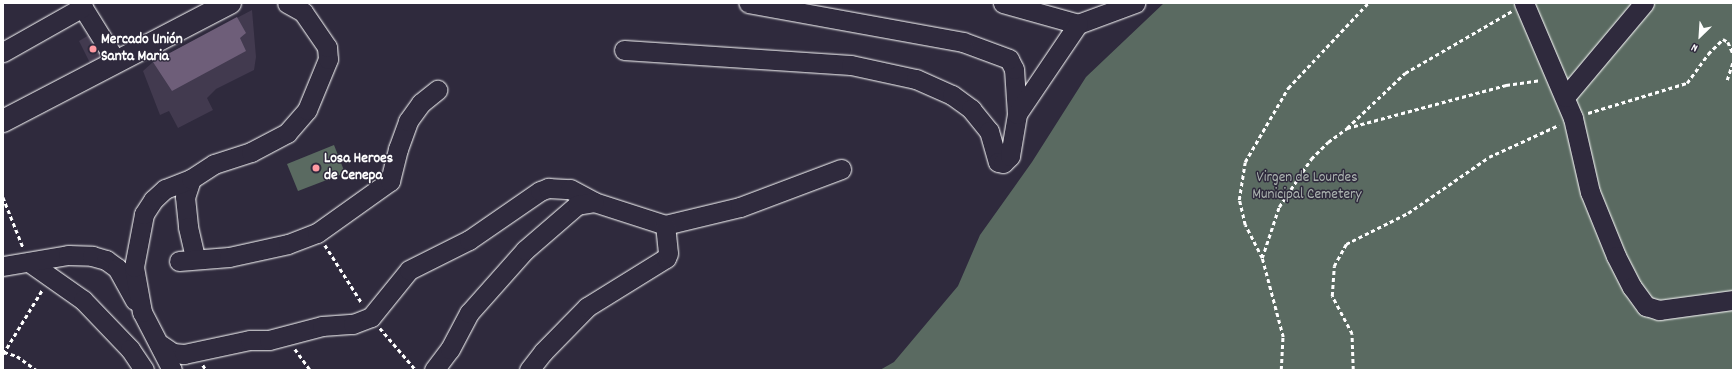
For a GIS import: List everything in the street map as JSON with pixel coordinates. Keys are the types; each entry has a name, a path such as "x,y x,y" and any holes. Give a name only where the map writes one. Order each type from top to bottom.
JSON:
{"main road":[{"path":"3,121 230,3"}],"street":[{"path":"142,312 134,267 144,214 153,200 165,189 191,179 214,164 251,152 286,133 307,110 320,83 328,59 327,47 303,12 287,3"},
{"path":"624,50 851,64 916,79 952,95 972,109 989,131 998,162 1003,163 1010,156 1017,114 1014,69 1008,59 963,42 749,3"},
{"path":"1004,3 1078,24"},
{"path":"1017,114 1078,24 1135,3"},
{"path":"1524,3 1573,118 1590,192 1616,256 1632,287 1646,306 1660,310 1678,310 1733,300"},
{"path":"1565,97 1644,3"},
{"path":"3,52 81,5 116,61"},
{"path":"191,179 185,197 188,227 187,260 229,257 295,242 317,234 385,188 393,174 398,149 408,121 421,103 437,90"},
{"path":"161,345 173,353 184,354 286,335 322,326 353,324 371,317 409,270 468,240 540,191 557,187 570,189 594,202 665,225 740,207 841,168"},
{"path":"434,370 450,349 469,313 524,250 577,205 594,202"},
{"path":"529,370 543,352 587,307 666,258 668,253 665,225"},
{"path":"3,266 68,255 92,256 106,260 116,268 161,345 172,370"},
{"path":"29,262 83,300 130,349 144,370"}],"path":[{"path":"1281,370 1283,337 1262,258 1245,225 1240,200 1245,162 1288,88 1368,3"},
{"path":"1262,258 1279,207 1311,159 1328,142 1347,128 1405,73 1524,3"},
{"path":"1353,370 1352,334 1332,296 1334,266 1346,244 1408,213 1489,157 1573,118 1687,83 1708,54 1723,39 1728,42 1733,53"},
{"path":"1727,80 1733,62"},
{"path":"1347,128 1506,85 1557,78"},
{"path":"3,197 29,262"},
{"path":"36,370 17,356 4,353 40,296 47,275"},
{"path":"286,335 310,370"}],"shaded area":[{"path":"252,10 256,57 254,70 216,89 207,98 213,110 178,128 169,111 160,115 143,71 153,62"},
{"name":"Mercado Unión Santa Maria","path":"94,32 108,57 92,67 79,41"}],"green space":[{"name":"Virgen de Lourdes Municipal Cemetery","path":"1164,3 1733,3 1733,370 880,370 894,362 958,286 980,235 1032,162 1086,77"},
{"name":"Losa Heroes de Cenepa","path":"334,145 345,173 298,191 287,164"}],"building":[{"path":"237,17 246,33 240,38 246,51 172,91 153,62"}],"place":[{"name":"Mercado Unión Santa Maria","path":"93,49"},
{"name":"Losa Heroes de Cenepa","path":"316,168"}]}
